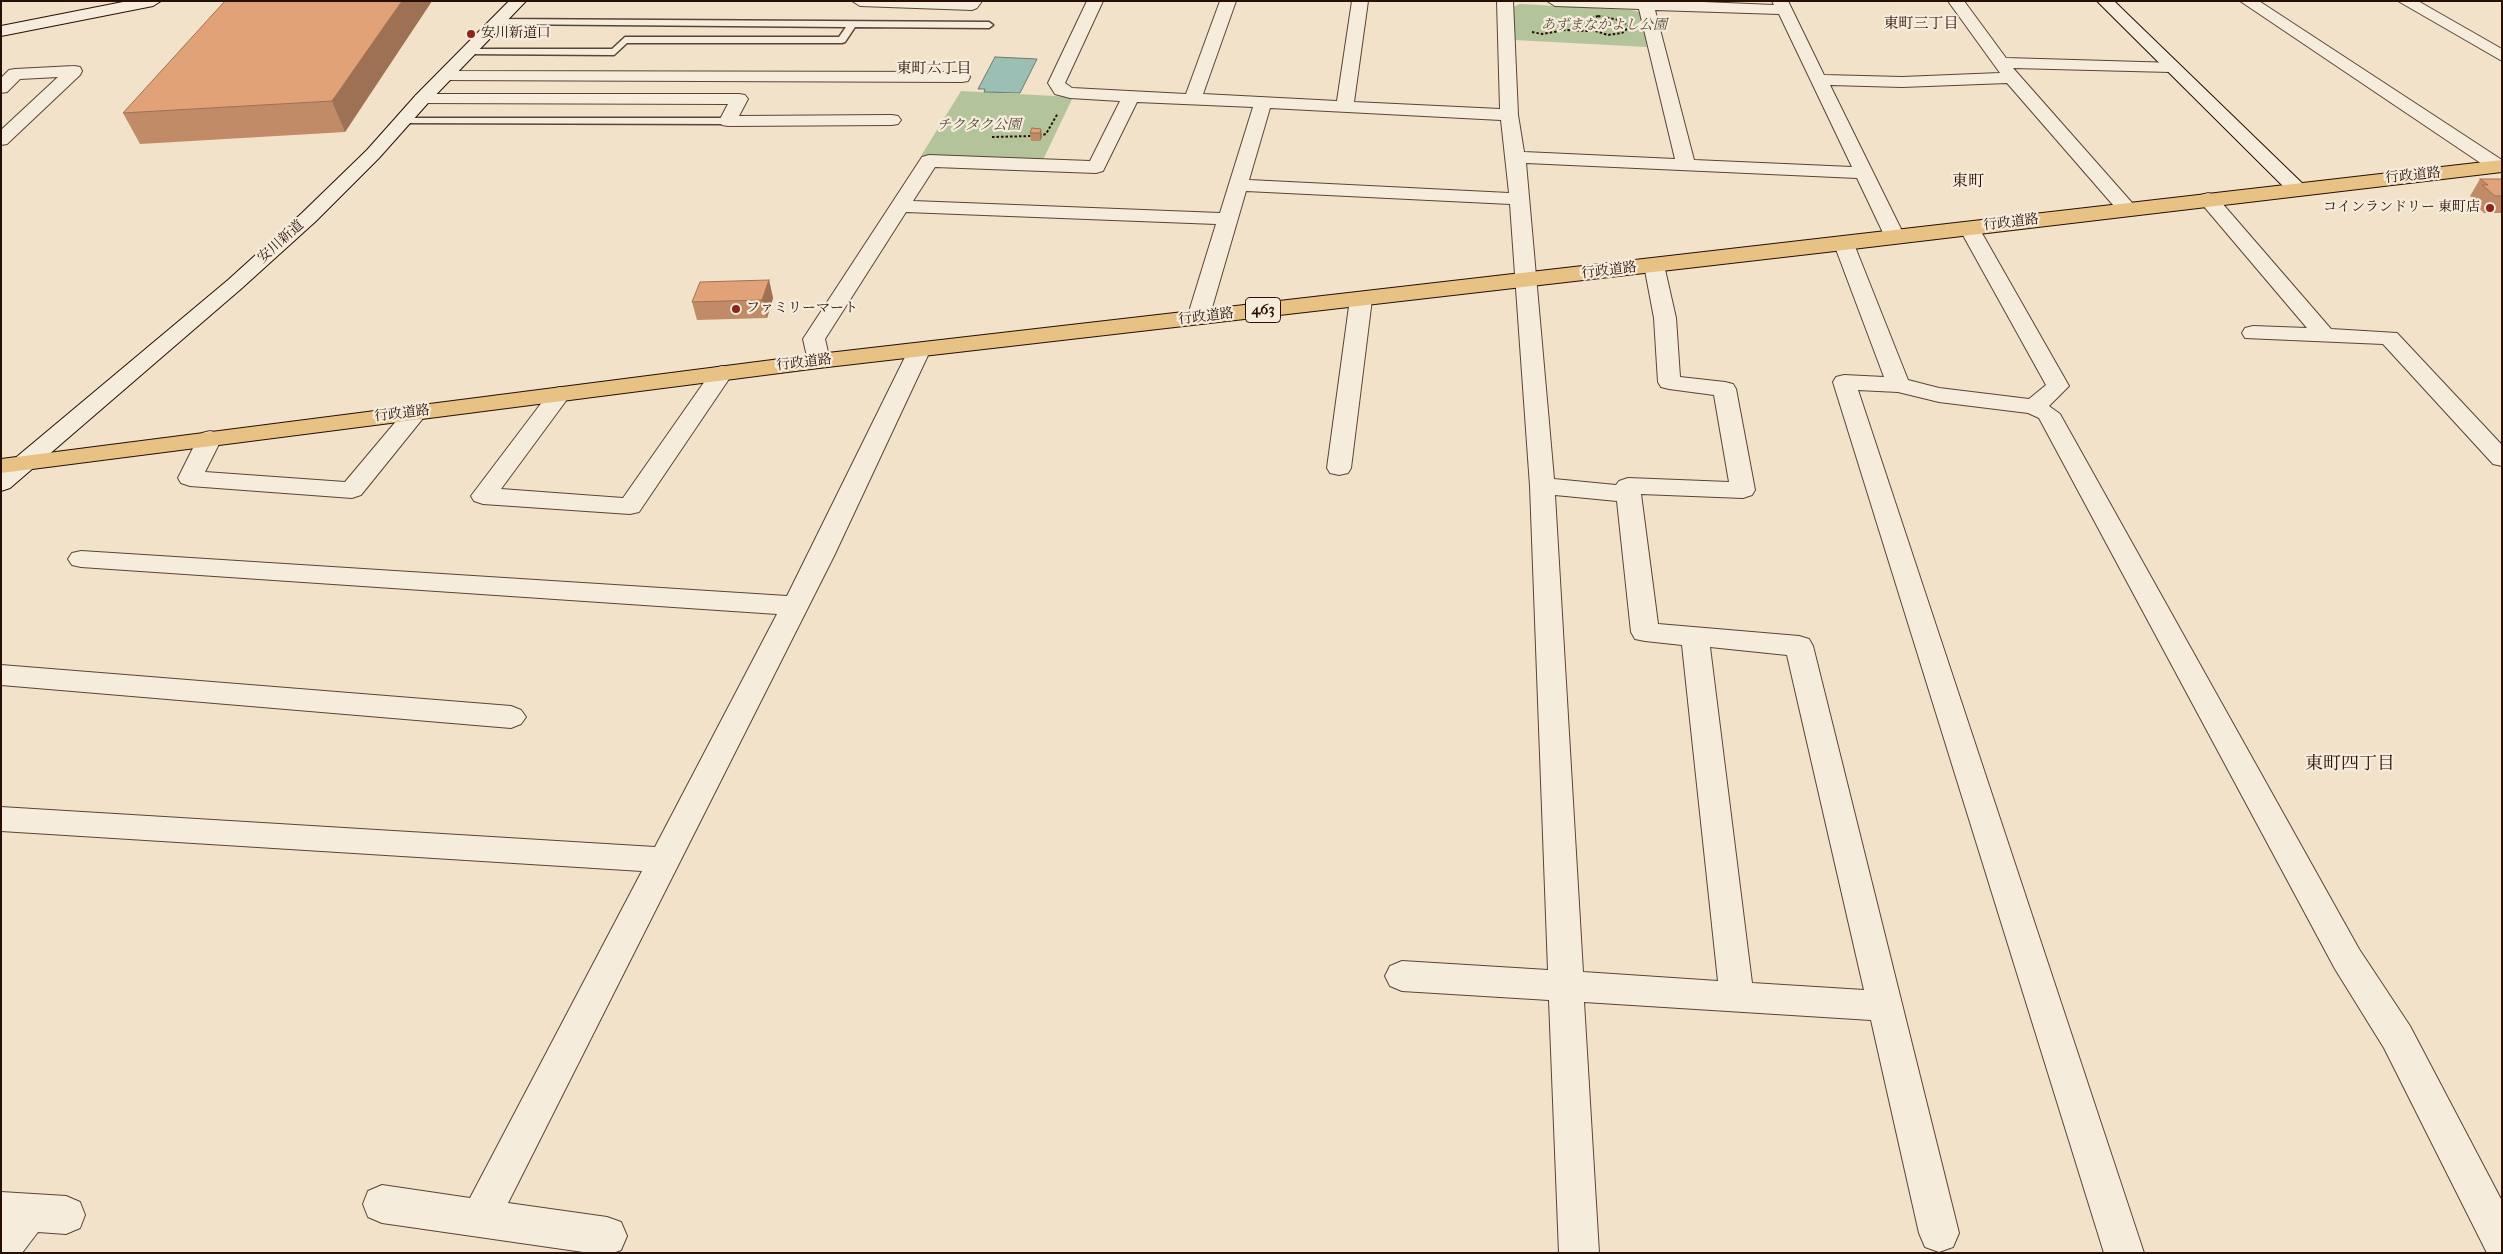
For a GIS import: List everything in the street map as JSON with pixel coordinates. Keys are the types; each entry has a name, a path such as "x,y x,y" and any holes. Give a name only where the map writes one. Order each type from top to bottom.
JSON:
{"highway":[{"name":"行政道路","path":"1,466 820,361 1844,244 2500,166"}],"street":[{"path":"1,31 153,1"},
{"name":"安川新道","path":"1,483 243,277 309,217 404,121 422,99 518,1"},
{"path":"860,1 972,5 974,1"},
{"path":"1095,1 1056,83 1061,90 1070,93 1509,115"},
{"path":"1193,99 1228,1"},
{"path":"1345,107 1360,1"},
{"path":"1504,1 1509,115 1516,157 1524,280 1542,486 1579,1253"},
{"path":"1556,1 1646,5 1782,6 1895,238"},
{"path":"1956,1 2012,78 2127,210"},
{"path":"2105,1 2170,67 2297,189"},
{"path":"2248,1 2500,166"},
{"path":"2406,1 2502,56"},
{"path":"1646,5 1686,165"},
{"path":"2002,63 2170,67"},
{"path":"1,88 15,74 74,71 1,140"},
{"path":"446,76 962,78"},
{"path":"1818,80 1902,82 2012,78"},
{"path":"820,361 814,339 929,161 1096,167 1131,96"},
{"path":"422,99 739,99 728,121 892,120"},
{"path":"1198,318 1263,102"},
{"path":"1516,157 1864,173"},
{"path":"1238,185 1519,199"},
{"path":"2208,200 2325,336"},
{"path":"900,206 1228,219"},
{"path":"1969,228 2058,386 2034,407"},
{"path":"1844,244 1898,385"},
{"path":"1654,265 1665,318 1669,382 1725,389 1743,490 1628,486 1645,632 1799,646 1939,1233"},
{"path":"1339,468 1361,299"},
{"path":"2253,333 2389,338 2502,459"},
{"path":"481,1217 794,606 919,351"},
{"path":"560,394 483,496 630,506 722,373"},
{"path":"2124,1253 1844,382 1898,385 1939,395 2034,407 2048,414 2347,959 2397,1037 2502,1242"},
{"path":"210,438 190,478 352,490 416,412"},
{"path":"1542,486 1629,494"},
{"path":"81,559 794,606"},
{"path":"1695,636 1737,998"},
{"path":"1,675 511,717"},
{"path":"1,819 664,860"},
{"path":"1402,976 1567,988 1885,1006"},
{"path":"382,1204 607,1236"},
{"path":"1,1249 15,1212 66,1215"}],"lane":[{"path":"496,22 989,25"},
{"path":"469,52 614,52 625,40 842,40 852,24"},
{"path":"404,121 728,121"}],"path":[{"path":"1506,27 1542,34 1565,30 1591,32"},
{"path":"978,163 974,152 975,144 981,140 1004,136 1046,134 1061,110 1053,105 1051,101 1061,90"}],"green space":[{"name":"あずまなかよし公園","path":"1520,4 1640,12 1647,47 1514,40 1513,7"},
{"name":"チクタク公園","path":"961,91 1073,97 1042,162 921,156"}],"water":[{"path":"995,57 1037,59 1020,93 984,92 985,89 978,89"}],"building":[{"path":"225,1 402,1 332,101 123,113"},
{"path":"1032,128 1041,129 1040,133 1030,133"},
{"path":"2480,179 2502,179 2502,196 2495,196 2482,185 2488,185"},
{"path":"769,280 762,300 692,302 700,282"}],"place":[{"name":"安川新道口","path":"471,34"},
{"name":"コインランドリー 東町店","path":"2490,208"},
{"name":"ファミリーマート","path":"736,309"}],"district":[{"name":"東町三丁目","path":"1921,24"},
{"name":"東町六丁目","path":"934,69"},
{"name":"東町","path":"1968,182"},
{"name":"東町四丁目","path":"2350,765"}]}
